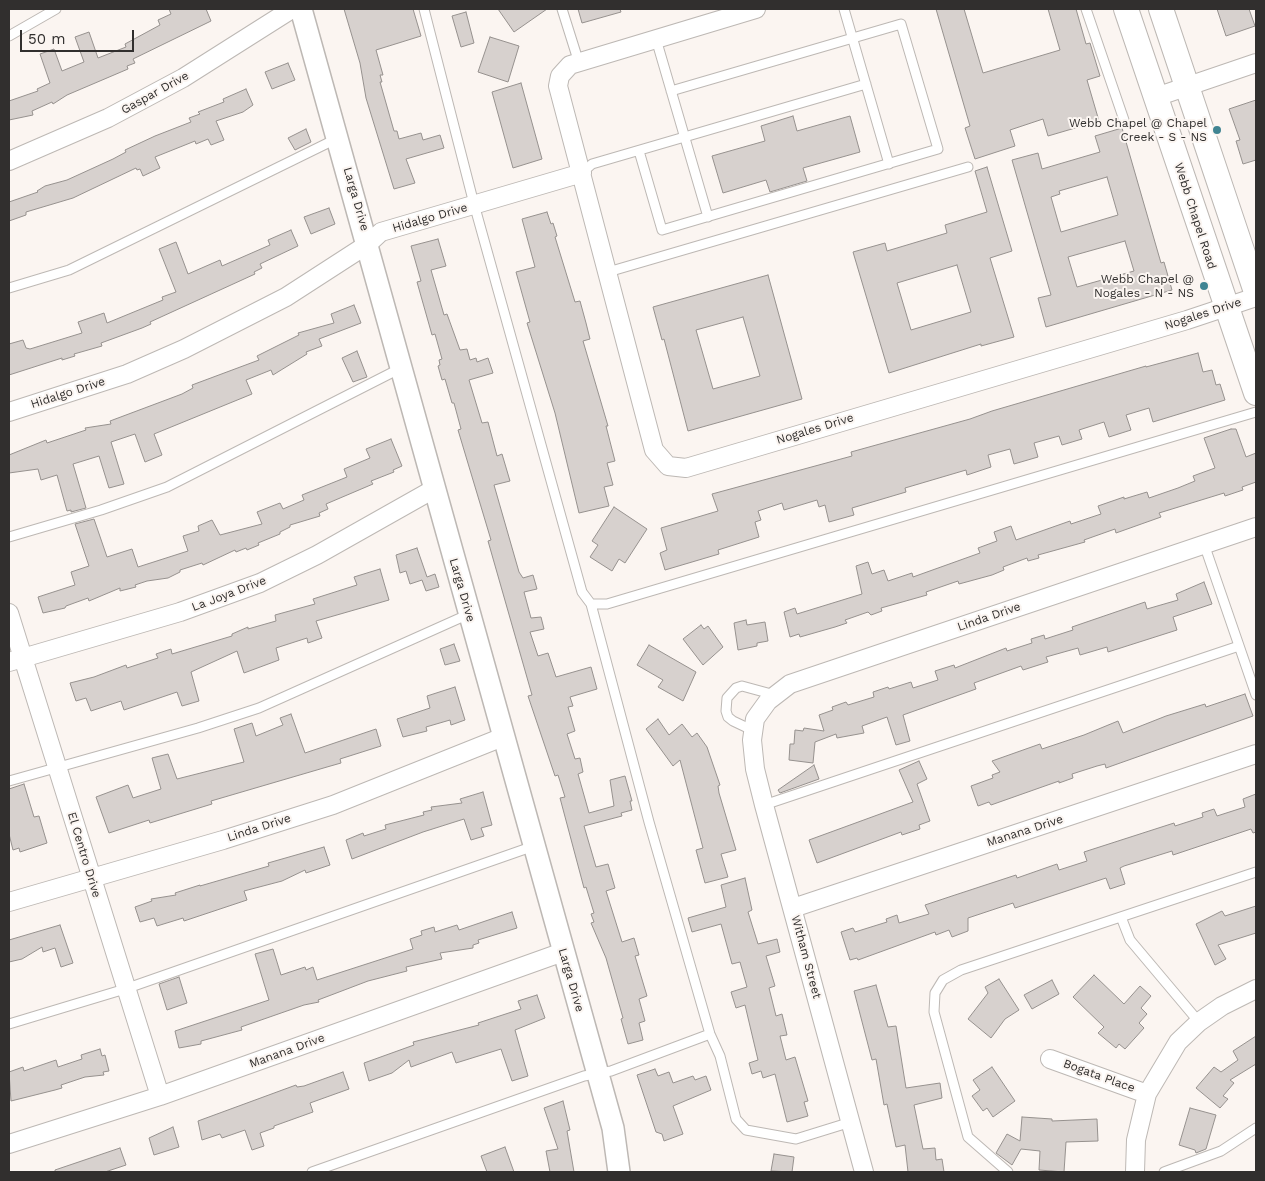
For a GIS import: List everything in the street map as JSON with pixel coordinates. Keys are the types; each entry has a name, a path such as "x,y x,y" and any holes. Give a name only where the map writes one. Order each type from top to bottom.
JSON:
{"main road":[{"name":"Webb Chapel Road","path":"1126,9 1256,393"},
{"path":"1161,9 1256,292"}],"street":[{"name":"Gaspar Drive","path":"9,161 44,147 125,109 183,78 292,9"},
{"name":"Larga Drive","path":"301,9 598,1073 613,1128 619,1172"},
{"path":"582,172 558,86 564,71 570,66 745,10"},
{"path":"1156,97 1256,63"},
{"name":"Hidalgo Drive","path":"9,412 127,374 184,350 286,297 368,244 381,232 582,172"},
{"name":"Nogales Drive","path":"582,172 654,450 668,466 686,468 1256,297"},
{"name":"La Joya Drive","path":"16,659 180,612 260,583 317,555 434,489"},
{"name":"Linda Drive","path":"752,735 754,719 768,701 790,684 1256,527"},
{"name":"El Centro Drive","path":"9,613 16,659 57,767 160,1096"},
{"name":"Witham Street","path":"752,735 755,769 764,805 864,1172"},
{"name":"Linda Drive","path":"9,902 333,804 503,737"},
{"name":"Manana Drive","path":"793,908 1256,754"},
{"name":"Manana Drive","path":"9,1144 160,1096 563,952"},
{"path":"1135,1172 1136,1140 1147,1094 1178,1042 1199,1022 1222,1006 1256,990"},
{"name":"Bogata Place","path":"1050,1059 1147,1094"}],"lane":[{"path":"9,36 56,9"},
{"path":"424,9 447,92 474,204 582,592 591,604 649,822 710,1034 720,1056 736,1119 746,1130 796,1139 851,1122"},
{"path":"562,9 579,63"},
{"path":"844,9 889,164"},
{"path":"1086,9 1124,120"},
{"path":"639,151 662,230 938,149 901,24 671,91"},
{"path":"656,39 708,217"},
{"path":"582,172 592,164 866,84"},
{"path":"9,288 69,270 338,138"},
{"path":"608,272 968,167"},
{"path":"9,537 101,510 167,487 402,368"},
{"path":"591,604 607,604 1256,412"},
{"path":"1204,544 1256,695"},
{"path":"9,781 198,728 259,708 469,614"},
{"path":"764,805 1239,646"},
{"path":"752,735 728,716 726,710 727,698 736,688 742,686 749,686 775,695"},
{"path":"9,1024 125,989 534,846"},
{"path":"1008,1172 968,1138 934,1012 935,993 944,980 961,970 1256,872"},
{"path":"1122,917 1130,940 1199,1022"},
{"path":"312,1172 575,1079 611,1071 710,1034"},
{"path":"1164,1172 1221,1151 1256,1128"}],"building":[{"path":"169,9 206,9 211,21 133,59 135,63 127,66 128,69 67,95 53,104 52,102 32,111 33,115 9,120 9,101 38,91 37,89 50,83 40,54 54,49 62,71 84,62 75,37 89,32 98,58 126,47 125,44 160,25 158,20 171,14"},
{"path":"344,9 413,9 421,36 376,50 383,75 380,75 382,82 380,82 394,131 397,131 399,139 421,133 423,140 440,135 444,148 406,159 415,183 394,189 366,98 360,63"},
{"path":"498,9 547,9 514,32"},
{"path":"578,9 620,9 621,12 582,23"},
{"path":"936,9 964,9 983,73 1060,50 1048,9 1076,9 1086,44 1090,43 1100,76 1087,80 1099,121 1048,136 1043,119 1010,130 1015,146 975,159 965,128 970,126"},
{"path":"1217,9 1249,9 1255,26 1226,36"},
{"path":"466,12 474,43 461,47 452,16"},
{"path":"490,37 519,46 508,82 478,72"},
{"path":"288,63 295,80 272,89 265,72"},
{"path":"521,83 542,159 513,168 492,92"},
{"path":"246,89 253,105 243,112 216,121 224,140 211,145 208,139 196,144 195,141 155,157 160,168 143,176 140,169 137,170 136,168 73,198 26,212 26,215 9,221 9,202 38,192 45,186 67,180 113,159 126,152 125,150 191,122 189,118 200,114 198,112 224,102 223,99"},
{"path":"1256,100 1256,160 1243,164 1236,141 1240,140 1229,109"},
{"path":"793,116 797,131 850,116 860,152 803,168 807,181 770,192 766,180 723,193 712,156 765,141 761,126"},
{"path":"1122,128 1161,263 1164,262 1172,290 1046,327 1038,298 1051,295 1012,160 1038,153 1042,169 1100,152 1095,136","holes":["1107,177 1118,215 1061,232 1051,197 1060,194 1059,191","1125,241 1134,271 1077,287 1068,257"]},
{"path":"306,129 311,142 295,150 288,138"},
{"path":"987,167 1012,251 990,258 1014,337 981,346 981,344 889,373 853,252 885,243 887,251 947,233 945,225 987,212 975,171","holes":["957,265 971,312 911,330 897,283"]},
{"path":"329,208 335,224 311,234 304,217"},
{"path":"547,212 551,224 553,223 557,236 555,237 575,302 580,301 590,339 583,341 608,426 606,426 615,461 607,463 613,485 604,487 609,506 579,513 555,413 527,323 530,322 516,272 535,267 522,219"},
{"path":"291,230 298,246 260,264 262,268 254,272 255,274 150,322 151,324 101,343 102,346 74,354 75,356 62,360 62,358 9,375 9,344 23,340 26,348 30,349 82,333 78,322 104,313 107,323 163,300 162,297 176,292 159,249 176,242 188,274 220,260 222,266 270,245 268,240"},
{"path":"438,239 446,266 431,270 444,315 447,314 460,350 467,349 470,360 476,358 477,362 488,358 493,373 469,380 482,423 488,422 497,456 502,454 510,481 494,485 519,572 523,578 533,575 537,589 524,592 531,618 541,617 544,629 530,632 538,656 548,653 556,677 591,667 597,689 570,697 573,706 568,707 575,731 567,734 575,759 580,758 583,772 578,774 589,813 614,806 610,780 625,776 632,801 630,801 632,810 621,813 622,816 584,826 596,867 608,864 615,888 606,891 622,942 634,938 639,955 635,956 647,996 639,999 645,1021 639,1023 643,1040 628,1044 621,1019 623,1018 606,958 591,923 594,922 591,914 594,913 586,887 584,888 560,798 565,797 558,775 555,776 528,696 532,695 488,541 491,540 458,430 461,429 454,403 452,403 445,379 442,380 438,366 440,365 439,360 442,359 435,334 432,335 417,282 421,281 411,246"},
{"path":"768,275 802,399 688,431 664,339 662,340 653,307","holes":["743,317 760,376 713,389 696,330"]},
{"path":"354,305 361,323 319,339 322,346 306,352 307,354 273,375 271,370 246,380 252,394 154,434 162,455 145,462 135,434 111,442 124,484 109,488 99,456 73,464 86,508 71,512 71,510 67,511 57,475 41,480 38,469 9,473 9,455 46,440 47,443 86,430 85,428 111,424 110,421 182,394 193,388 192,385 259,360 257,356 299,335 298,333 334,323 331,314"},
{"path":"357,351 367,377 353,382 342,358"},
{"path":"1198,353 1203,372 1212,370 1216,385 1220,384 1225,400 1153,422 1149,408 1126,415 1131,430 1109,437 1104,422 1079,430 1082,439 1062,445 1059,436 1034,443 1038,457 1014,464 1010,449 988,455 991,467 967,475 966,470 905,488 906,492 852,508 854,515 829,522 825,505 819,507 817,500 784,510 782,503 758,511 761,520 755,522 759,537 718,550 719,554 665,570 660,553 667,550 661,528 718,511 712,494 852,456 851,452 970,419 1146,366"},
{"path":"1236,429 1246,457 1256,453 1256,482 1242,487 1243,490 1225,496 1224,493 1159,513 1161,517 1116,533 1115,529 1084,540 1085,542 1038,555 1039,558 1028,561 1027,558 1003,567 1004,570 992,575 959,584 958,581 926,592 927,595 881,608 882,611 871,615 868,612 845,620 847,623 835,627 800,637 799,634 790,637 784,612 795,608 797,614 862,594 856,566 868,562 872,574 884,570 888,581 912,573 913,577 980,553 978,548 997,541 994,532 1011,526 1016,540 1070,521 1071,524 1101,514 1098,506 1124,497 1124,499 1147,492 1149,498 1178,488 1195,481 1193,476 1215,468 1204,438"},
{"path":"391,439 402,466 393,470 394,472 371,481 373,484 326,504 328,509 319,513 320,516 290,525 280,534 247,550 246,548 236,552 235,550 203,565 202,563 180,570 180,572 168,578 147,581 135,585 136,587 120,591 120,588 89,601 88,598 65,608 43,613 38,597 75,585 71,572 89,566 75,524 94,519 107,557 132,549 138,567 188,551 183,536 199,531 198,526 212,520 220,535 262,524 257,512 280,503 283,509 304,500 302,495 347,477 344,469 370,458 366,449"},
{"path":"614,507 647,529 625,563 619,559 612,571 590,557 598,545 592,541"},
{"path":"417,548 427,577 435,574 439,587 426,591 422,580 410,584 406,571 400,573 396,555"},
{"path":"380,569 389,600 316,621 322,638 308,643 307,638 276,648 279,660 244,673 237,651 191,672 199,701 182,706 177,692 124,710 121,701 91,711 86,698 76,701 70,683 94,677 126,665 127,668 158,658 156,654 171,649 172,654 232,636 232,634 248,627 248,629 276,621 275,615 315,604 313,599 357,585 354,577"},
{"path":"1204,582 1212,604 1173,617 1177,630 1108,652 1107,647 1080,655 1078,648 1046,657 1048,662 1023,670 1021,666 974,683 976,689 903,715 910,741 896,745 887,717 862,726 864,733 837,738 836,734 815,742 813,763 789,760 790,744 794,744 795,730 803,731 804,728 824,731 819,715 833,710 832,707 846,702 848,705 874,697 873,692 888,687 889,689 911,682 913,688 938,680 935,671 954,665 955,668 1006,648 1007,651 1032,643 1031,639 1044,635 1045,639 1073,630 1072,627 1145,602 1147,609 1178,600 1176,594"},
{"path":"746,620 747,625 765,622 768,641 757,643 757,646 738,650 734,623"},
{"path":"701,625 704,629 708,626 723,647 703,665 683,639"},
{"path":"454,644 460,661 445,665 440,649"},
{"path":"649,645 696,672 683,701 658,687 663,680 637,665"},
{"path":"455,687 465,720 451,725 450,720 426,727 427,731 403,737 397,719 430,708 427,696"},
{"path":"1245,694 1253,716 1106,768 1105,764 1097,766 1072,774 1073,778 1059,783 1059,781 991,805 989,802 978,806 971,786 993,778 992,775 1000,772 992,761 1040,744 1042,749 1118,721 1123,733 1166,716 1205,704 1206,707"},
{"path":"291,714 305,753 376,729 381,746 340,759 341,763 211,801 212,804 150,823 149,820 109,833 96,797 128,785 133,798 161,789 152,758 168,754 177,779 244,762 234,729 252,723 256,736 283,725 280,718"},
{"path":"658,719 669,735 682,724 692,737 697,733 707,747 720,785 718,786 719,793 736,850 721,854 728,877 705,883 696,850 703,848 680,760 673,766 646,729"},
{"path":"919,761 927,779 917,784 930,821 919,825 920,829 902,835 901,832 817,863 809,840 913,802 899,770"},
{"path":"814,765 819,779 780,793 778,790"},
{"path":"24,784 34,817 39,816 47,843 20,852 19,848 13,850 9,834 9,789"},
{"path":"483,792 492,825 481,828 484,836 471,840 464,819 423,832 352,859 346,840 363,833 364,836 386,829 385,825 424,815 423,812 432,810 431,807 462,803 460,799"},
{"path":"1256,794 1256,832 1253,833 1251,829 1173,855 1172,851 1124,866 1120,868 1125,884 1110,889 1106,878 1015,908 1013,903 968,918 968,931 952,937 949,930 936,935 935,932 858,960 857,958 850,960 841,932 853,928 855,932 887,922 886,919 897,915 899,923 929,914 925,905 1016,875 1017,878 1057,864 1059,870 1087,861 1084,852 1174,823 1175,826 1203,817 1202,813 1214,809 1217,816 1245,807 1243,799"},
{"path":"324,847 330,865 306,873 305,870 282,881 244,891 247,900 184,921 183,918 157,926 154,918 140,922 135,907 152,901 151,899 176,895 175,893 269,866 268,863"},
{"path":"745,878 752,910 748,912 758,944 777,939 780,952 766,956 775,986 769,988 776,1016 782,1014 787,1035 780,1036 786,1060 795,1057 808,1101 804,1102 808,1116 787,1122 775,1074 763,1078 761,1071 752,1074 749,1063 758,1060 745,1005 736,1008 731,992 747,987 740,962 732,964 721,924 692,932 688,918 726,907 721,885"},
{"path":"1256,906 1256,933 1218,945 1226,959 1215,965 1196,924 1222,911 1225,916"},
{"path":"512,912 517,928 478,940 479,943 473,945 473,948 440,953 442,959 406,967 407,971 368,981 318,1000 319,1002 304,1005 241,1027 242,1030 201,1041 201,1044 179,1048 175,1031 269,1000 255,954 273,949 281,975 305,967 306,970 313,967 317,980 413,949 410,939 422,935 421,931 434,927 435,932 457,925 459,930"},
{"path":"60,925 73,963 61,967 55,948 43,952 42,947 22,959 9,962 9,940"},
{"path":"1094,975 1124,1004 1140,986 1151,996 1141,1008 1147,1014 1139,1023 1144,1028 1125,1049 1119,1044 1116,1048 1098,1033 1104,1027 1073,997"},
{"path":"179,977 187,1003 167,1010 159,984"},
{"path":"999,979 1019,1010 1005,1019 991,1038 968,1019 988,993 985,987"},
{"path":"1052,980 1059,994 1032,1009 1024,995"},
{"path":"876,985 888,1027 896,1026 906,1088 940,1083 942,1098 914,1105 923,1149 935,1148 936,1160 942,1159 944,1172 908,1172 905,1145 896,1147 887,1104 884,1105 876,1059 872,1060 854,991"},
{"path":"537,995 545,1018 515,1030 528,1076 512,1081 501,1049 456,1063 452,1052 411,1067 409,1060 392,1073 369,1081 364,1063 414,1045 413,1042 479,1025 478,1023 521,1009 518,1001"},
{"path":"1256,1036 1256,1064 1230,1080 1234,1083 1223,1096 1228,1099 1220,1108 1196,1088 1214,1067 1221,1072 1238,1060 1233,1051"},
{"path":"100,1049 102,1056 105,1055 109,1071 103,1072 104,1075 85,1077 61,1085 62,1088 11,1101 9,1072 23,1067 24,1071 56,1060 58,1067 82,1059 81,1055"},
{"path":"992,1067 1015,1101 993,1117 987,1108 983,1111 972,1096 980,1090 973,1080"},
{"path":"655,1069 658,1076 669,1072 673,1083 693,1076 695,1080 706,1076 711,1090 673,1106 683,1134 664,1141 662,1134 656,1132 637,1075"},
{"path":"343,1072 349,1089 310,1103 313,1112 260,1133 264,1146 252,1150 245,1130 222,1138 220,1134 202,1140 198,1121 296,1085 297,1087 304,1086"},
{"path":"563,1101 570,1130 567,1131 574,1172 550,1172 546,1151 558,1149 544,1108"},
{"path":"1190,1108 1216,1115 1206,1149 1196,1153 1195,1150 1179,1145"},
{"path":"1022,1117 1052,1119 1052,1121 1097,1119 1098,1141 1066,1142 1064,1172 1039,1170 1040,1151 1021,1149 1012,1165 996,1153 1007,1134 1020,1141"},
{"path":"173,1127 179,1147 154,1155 149,1138"},
{"path":"505,1147 514,1172 487,1172 481,1156"},
{"path":"120,1148 126,1165 105,1172 55,1172 55,1170"},
{"path":"774,1154 794,1157 792,1172 771,1171"}],"place":[{"name":"Webb Chapel @ Chapel Creek - S - NS","path":"1217,130"},
{"name":"Webb Chapel @ Nogales - N - NS","path":"1204,286"}]}
